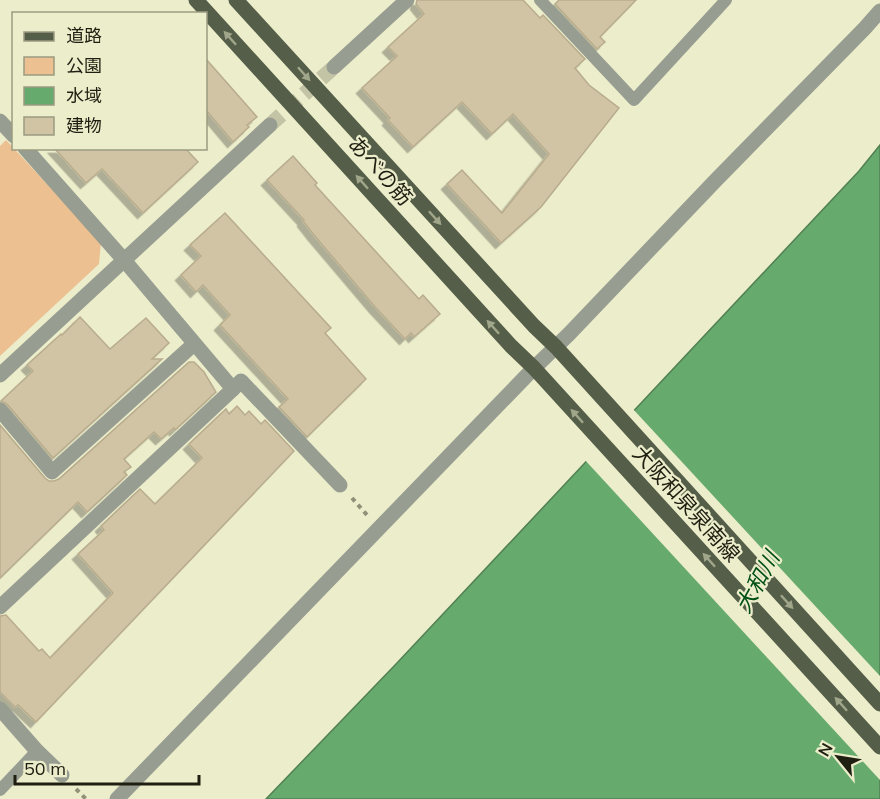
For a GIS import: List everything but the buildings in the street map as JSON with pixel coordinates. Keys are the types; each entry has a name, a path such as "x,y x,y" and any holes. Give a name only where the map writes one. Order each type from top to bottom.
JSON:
{"main road":[{"name":"あべの筋","path":"196,0 207,12"},
{"name":"あべの筋","path":"236,0 556,347"},
{"name":"あべの筋","path":"207,12 511,346 534,368"},
{"name":"大阪和泉泉南線","path":"556,347 880,704"},
{"name":"大阪和泉泉南線","path":"534,368 880,747"}],"street":[{"path":"334,67 406,0"},
{"path":"117,799 880,12"},
{"path":"0,121 12,134"},
{"path":"0,375 270,125"},
{"path":"27,150 233,389"},
{"path":"0,410 52,472 194,344"},
{"path":"0,607 241,381 340,485"},
{"path":"0,710 62,775"}],"lane":[{"path":"540,0 634,100 726,0"},
{"path":"0,790 38,751"}],"path":[{"path":"340,485 380,528"}],"green space":[{"path":"6,140 12,146 12,150 15,150 101,242 99,264 0,356 0,146"}],"water":[{"name":"大和川","path":"880,145 880,799 266,799 397,663 859,171"}],"pier":[{"path":"632,408 880,676 880,780 584,459"}],"tunnel":[{"path":"270,125 334,67"}]}
